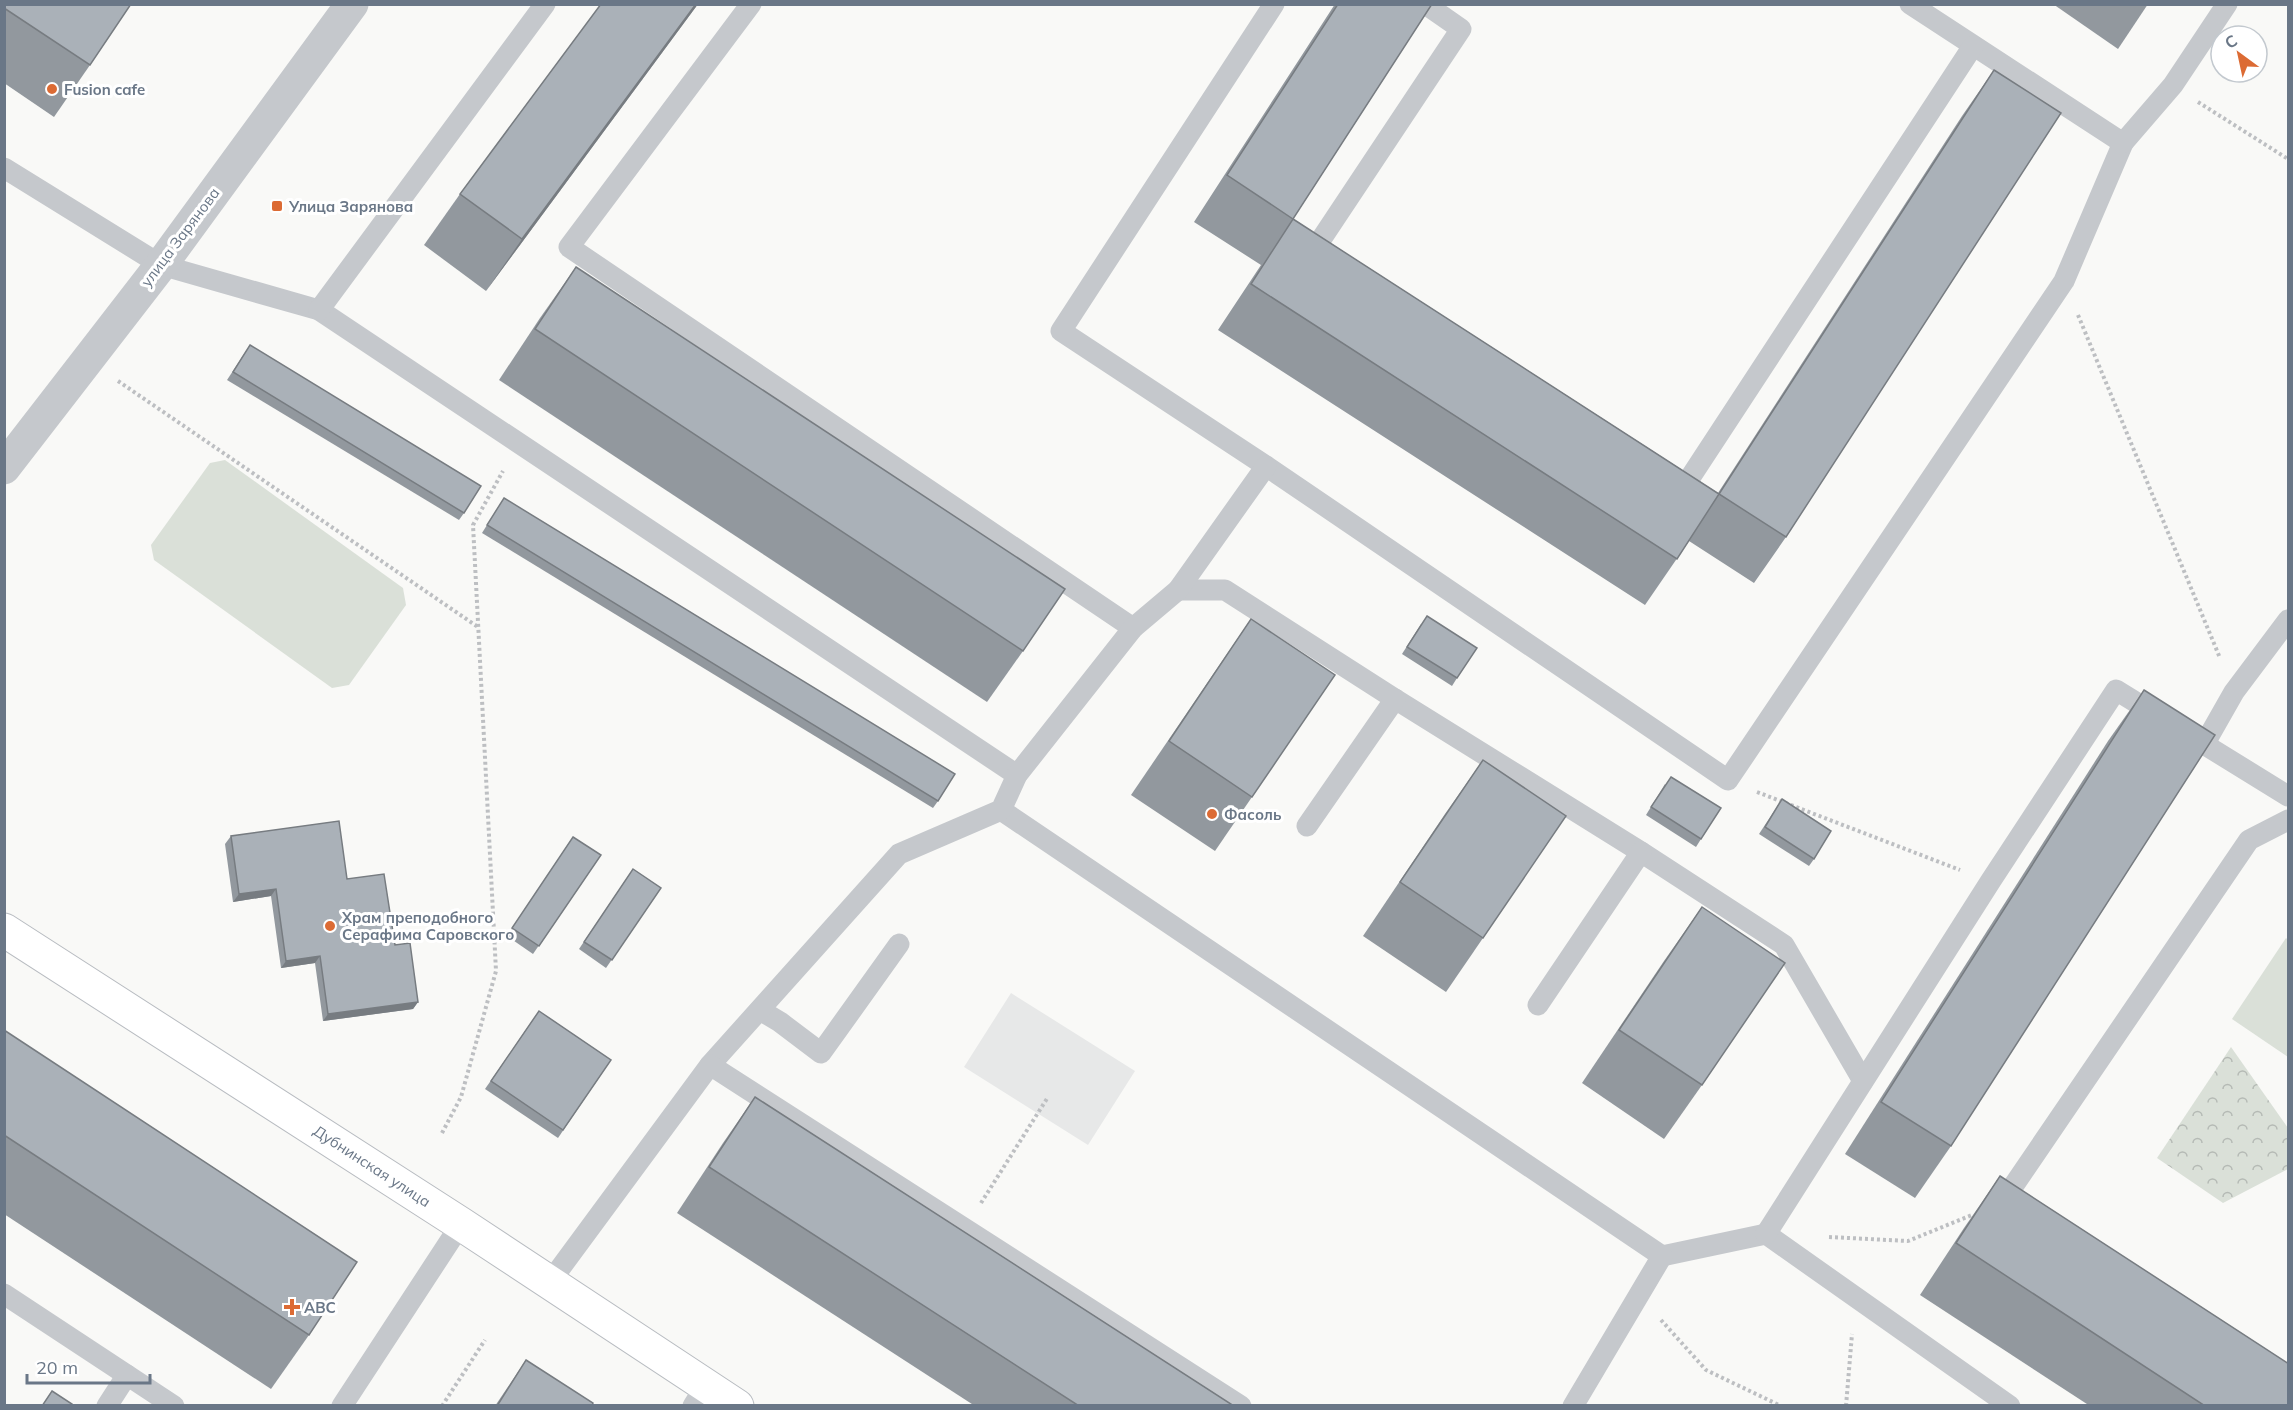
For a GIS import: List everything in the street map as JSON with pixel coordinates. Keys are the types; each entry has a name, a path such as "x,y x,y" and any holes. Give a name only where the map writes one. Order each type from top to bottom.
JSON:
{"main road":[{"name":"Дубнинская улица","path":"4,930 550,1282 699,1395 737,1406"}],"street":[{"name":"улица Зарянова","path":"4,468 161,265 352,4"}],"lane":[{"path":"319,310 545,4"},
{"path":"751,4 569,247 1133,628"},
{"path":"1274,4 1061,331 1266,466 1728,780 2064,281 2123,143 2173,85 2227,4"},
{"path":"1344,270 1314,250 1461,29 1425,4"},
{"path":"1910,4 2123,143"},
{"path":"1653,470 1683,490 1973,45"},
{"path":"4,168 161,265 319,310 1017,775"},
{"path":"550,1282 710,1065 899,854 1001,810 1017,775 1133,628 1178,590 1266,466"},
{"path":"1178,590 1225,590 1641,852 1784,945 1863,1081"},
{"path":"2205,743 2234,692 2289,620"},
{"path":"1001,810 1662,1256 1766,1234 1990,882 2116,690 2289,796"},
{"path":"1307,826 1395,699"},
{"path":"2020,1217 2001,1204 2249,840 2289,820"},
{"path":"1538,1005 1641,852"},
{"path":"760,1010 821,1053 899,944"},
{"path":"710,1065 1241,1406"},
{"path":"342,1406 461,1224"},
{"path":"1766,1234 2010,1406"},
{"path":"1573,1406 1662,1256"},
{"path":"4,1294 174,1406"},
{"path":"107,1406 127,1375"}],"path":[{"path":"2173,85 2289,159"},
{"path":"2064,281 2234,692"},
{"path":"88,359 216,450 478,627"},
{"path":"442,1133 461,1097 496,970 473,525 518,443"},
{"path":"1728,780 1990,882"},
{"path":"965,1229 1048,1097"},
{"path":"1825,1237 1908,1241 2001,1204"},
{"path":"1639,1295 1706,1370 1781,1406"},
{"path":"1846,1406 1855,1297"},
{"path":"442,1406 485,1340"}],"shaded area":[{"path":"1011,993 1135,1071 1088,1145 964,1067"}],"green space":[{"path":"225,460 403,588 406,605 349,685 332,688 154,560 151,545 210,463"},
{"path":"2286,938 2288,940 2288,1057 2232,1019"},
{"path":"2231,1047 2288,1128 2288,1169 2223,1203 2157,1158"}],"building":[{"path":"4,4 131,4 90,65 4,8"},
{"path":"601,4 696,4 522,239 460,194"},
{"path":"1338,4 1432,4 1293,219 1227,175"},
{"path":"1994,70 2061,113 1786,537 1719,494"},
{"path":"1293,219 1719,494 1677,559 1251,284"},
{"path":"576,267 1065,589 1023,651 535,329"},
{"path":"250,345 481,486 464,513 233,372"},
{"path":"504,498 955,774 938,801 487,525"},
{"path":"1427,616 1477,648 1457,678 1407,647"},
{"path":"1251,619 1335,675 1252,797 1169,741"},
{"path":"2144,690 2215,735 1951,1146 1881,1102"},
{"path":"1483,760 1566,816 1483,938 1400,882"},
{"path":"1671,777 1721,808 1701,839 1651,807"},
{"path":"1782,799 1831,831 1814,859 1765,827"},
{"name":"Храм преподобного Серафима Саровского","path":"339,821 347,879 384,874 395,945 410,943 418,1002 328,1014 320,956 286,961 276,889 239,894 231,836"},
{"path":"573,837 601,855 539,946 512,928"},
{"path":"633,869 661,888 612,960 584,942"},
{"path":"1702,907 1785,963 1702,1085 1619,1030"},
{"path":"539,1011 611,1060 563,1130 491,1081"},
{"path":"4,1030 357,1262 309,1335 4,1135"},
{"path":"755,1097 1234,1406 1079,1406 709,1167"},
{"path":"2000,1176 2289,1364 2289,1406 2205,1406 1956,1243"},
{"path":"526,1360 593,1403 592,1406 497,1406"},
{"path":"52,1391 72,1404 71,1406 42,1406"}],"place":[{"name":"Fusion cafe","path":"52,89"},
{"name":"Улица Зарянова","path":"277,206"},
{"name":"Фасоль","path":"1212,814"},
{"name":"Храм преподобного Серафима Саровского","path":"330,926"},
{"name":"ABC","path":"292,1307"}]}
